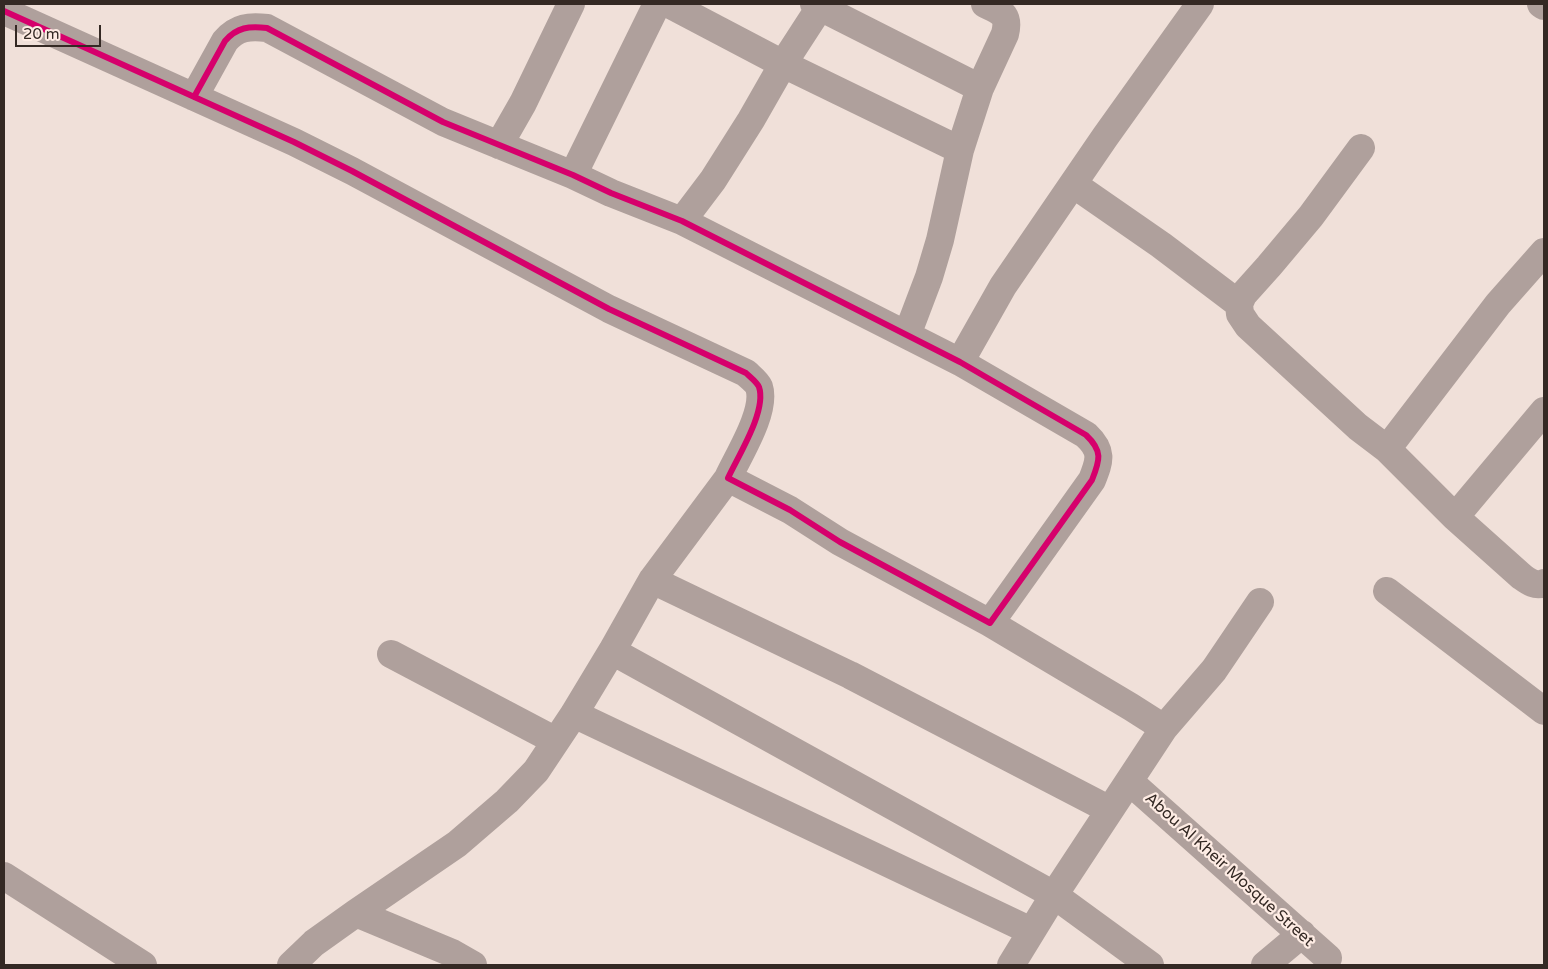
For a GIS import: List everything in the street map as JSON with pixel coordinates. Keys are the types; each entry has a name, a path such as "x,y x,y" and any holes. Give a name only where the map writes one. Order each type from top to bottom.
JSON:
{"street":[{"path":"499,145 523,103 571,4"},
{"path":"573,175 657,4"},
{"path":"669,4 783,64 960,150"},
{"path":"907,335 929,277 940,240 960,150 980,88 1005,34 1006,18 1001,12 985,4"},
{"path":"960,362 1003,286 1200,4"},
{"path":"682,221 713,180 751,120 817,5 980,88"},
{"path":"4,11 294,142 610,308 746,373 758,385 760,396 758,410 752,428 728,478 652,580 574,714 536,771 508,801 457,844 314,943 290,965"},
{"path":"194,97 225,41 232,33 252,26 267,28 442,122 682,221 960,362 1086,435 1099,453 1098,464 1092,480 990,623"},
{"path":"1361,148 1311,216 1243,295 1239,304 1240,314 1248,326 1358,427 1387,449 1455,517 1521,576 1531,583 1544,583"},
{"path":"1073,184 1161,245 1239,304"},
{"path":"1387,449 1498,304 1544,252"},
{"path":"1455,517 1544,411"},
{"path":"728,478 790,510 840,542 990,623 1164,728"},
{"path":"652,580 850,675 1110,810"},
{"path":"1387,592 1544,712"},
{"path":"1011,965 1054,895 1164,728 1214,670 1260,602"},
{"path":"612,651 1054,895 1149,965"},
{"path":"391,654 556,741"},
{"path":"574,714 1031,931"},
{"name":"Abou Al Kheir Mosque Street","path":"1130,782 1328,958"},
{"path":"4,876 143,965"},
{"path":"356,913 452,953 473,965"},
{"path":"1265,965 1302,934"}],"cycle path":[{"path":"4,11 294,142 352,171 609,309 746,373 759,387 759,408 750,433 728,478 790,510 840,542 990,623 1092,480 1097,467 1098,456 1095,446 1086,435 960,362 682,221 443,122 267,28 255,27 239,30 230,36 225,41 194,97"}]}
